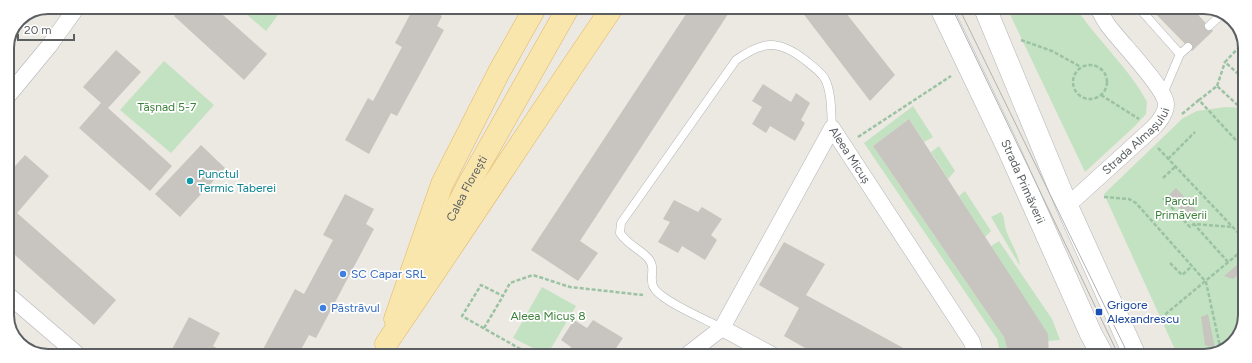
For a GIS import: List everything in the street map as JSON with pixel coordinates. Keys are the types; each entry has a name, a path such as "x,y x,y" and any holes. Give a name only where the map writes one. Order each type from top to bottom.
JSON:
{"main road":[{"path":"384,349 442,184 499,72 532,14"},
{"path":"385,349 518,145 608,14"},
{"name":"Strada Primăverii","path":"944,14 1008,148 1100,349"},
{"path":"988,14 1067,206 1132,349"},
{"name":"Calea Florești","path":"385,349 468,185 562,16"}],"street":[{"path":"14,88 49,46 72,14"},
{"name":"Strada Almașului","path":"1067,206 1153,135 1165,111 1166,104 1163,94 1106,23 1101,14"},
{"name":"Aleea Micuș","path":"722,328 832,128 972,342 974,349"},
{"path":"14,300 71,349"},
{"path":"695,349 722,328 761,349"}],"lane":[{"path":"1143,14 1180,54"},
{"path":"1209,26 1219,17"},
{"path":"722,328 660,296 652,285 653,269 648,258 626,243 620,233 621,223 736,60 753,48 771,44 793,50 825,79 830,98 832,128"},
{"path":"1163,94 1180,54 1188,47"}],"path":[{"path":"1021,40 1052,52 1082,67"},
{"path":"1238,48 1225,62 1217,86 1199,100 1238,142"},
{"path":"1225,62 1238,74"},
{"path":"1092,65 1102,70 1106,80 1106,85 1101,94 1090,99 1085,98 1076,92 1073,81 1074,75 1082,67 1092,65"},
{"path":"844,146 956,72"},
{"path":"1217,86 1238,106"},
{"path":"1101,94 1153,135 1168,159 1238,233"},
{"path":"1168,159 1195,132"},
{"path":"1163,178 1176,166"},
{"path":"1097,196 1129,199 1136,203 1206,282 1219,346"},
{"path":"1163,198 1190,227 1194,224 1233,228"},
{"path":"1194,224 1228,262"},
{"path":"1156,322 1238,254"},
{"path":"1170,262 1182,275 1192,266"},
{"path":"484,328 510,283 533,275 570,286 660,296"},
{"path":"503,296 480,284 462,316 521,349"},
{"path":"1134,310 1147,302"}],"green space":[{"path":"246,14 279,14 266,31"},
{"path":"1010,14 1080,14 1123,66 1147,102 1146,114 1085,172"},
{"name":"Tășnad 5-7","path":"164,61 214,105 171,153 120,110"},
{"path":"913,106 933,137 924,142 909,119 873,146 1004,337 1007,349 999,349 997,339 864,143"},
{"name":"Parcul Primăverii","path":"1225,107 1238,108 1238,316 1237,324 1230,338 1219,346 1204,349 1175,349 1104,194 1183,118 1197,111"},
{"path":"939,146 955,171 948,179 931,152"},
{"path":"965,191 991,231 985,237 959,196"},
{"path":"1001,212 1004,218 1006,230 1018,256 1020,266 991,217"},
{"path":"999,241 1052,319 1060,340 1048,341 991,246"},
{"name":"Aleea Micuș 8","path":"542,287 576,306 551,349 535,349 513,338"}],"building":[{"path":"176,14 222,14 267,54 244,80 174,16"},
{"path":"410,14 439,14 442,16 437,26 444,30 397,116 391,113 369,154 345,140 368,98 373,101 402,47 395,43"},
{"path":"686,14 728,14 580,241 598,253 578,281 531,250"},
{"path":"804,14 847,14 895,75 870,101"},
{"path":"1156,14 1197,14 1213,31 1192,51"},
{"path":"116,50 141,72 108,108 172,166 150,191 79,128 101,103 83,87"},
{"path":"763,84 791,102 796,93 810,103 801,120 805,123 795,141 770,126 766,133 752,124 762,107 752,101"},
{"path":"909,119 1048,334 1049,349 1007,349 1004,337 873,146"},
{"name":"Punctul Termic Taberei","path":"201,145 225,168 180,217 155,194"},
{"path":"25,155 49,176 17,213 116,300 94,325 14,254 14,167"},
{"path":"1176,188 1198,212 1190,219 1168,196"},
{"path":"345,194 374,209 366,224 374,229 316,338 309,335 301,349 263,349 295,289 304,294 333,240 323,235"},
{"path":"674,200 698,212 702,207 722,219 711,235 717,240 705,260 682,246 678,253 658,242 670,222 663,219"},
{"path":"784,242 825,264 806,295 905,349 807,349 784,336 799,308 759,285"},
{"path":"1238,264 1238,275 1233,279 1224,276"},
{"path":"1208,314 1215,347 1205,345 1201,317"},
{"path":"189,317 220,333 213,346 218,349 172,349"},
{"path":"574,320 587,328 593,320 623,338 615,349 570,349 571,347 561,340"}],"tram line":[{"path":"955,14 1116,349"},
{"path":"962,14 1126,349"}],"place":[{"name":"Punctul Termic Taberei","path":"190,181"},
{"name":"SC Capar SRL","path":"343,274"},
{"name":"Păstrăvul","path":"323,308"},
{"name":"Grigore Alexandrescu","path":"1099,312"}]}
